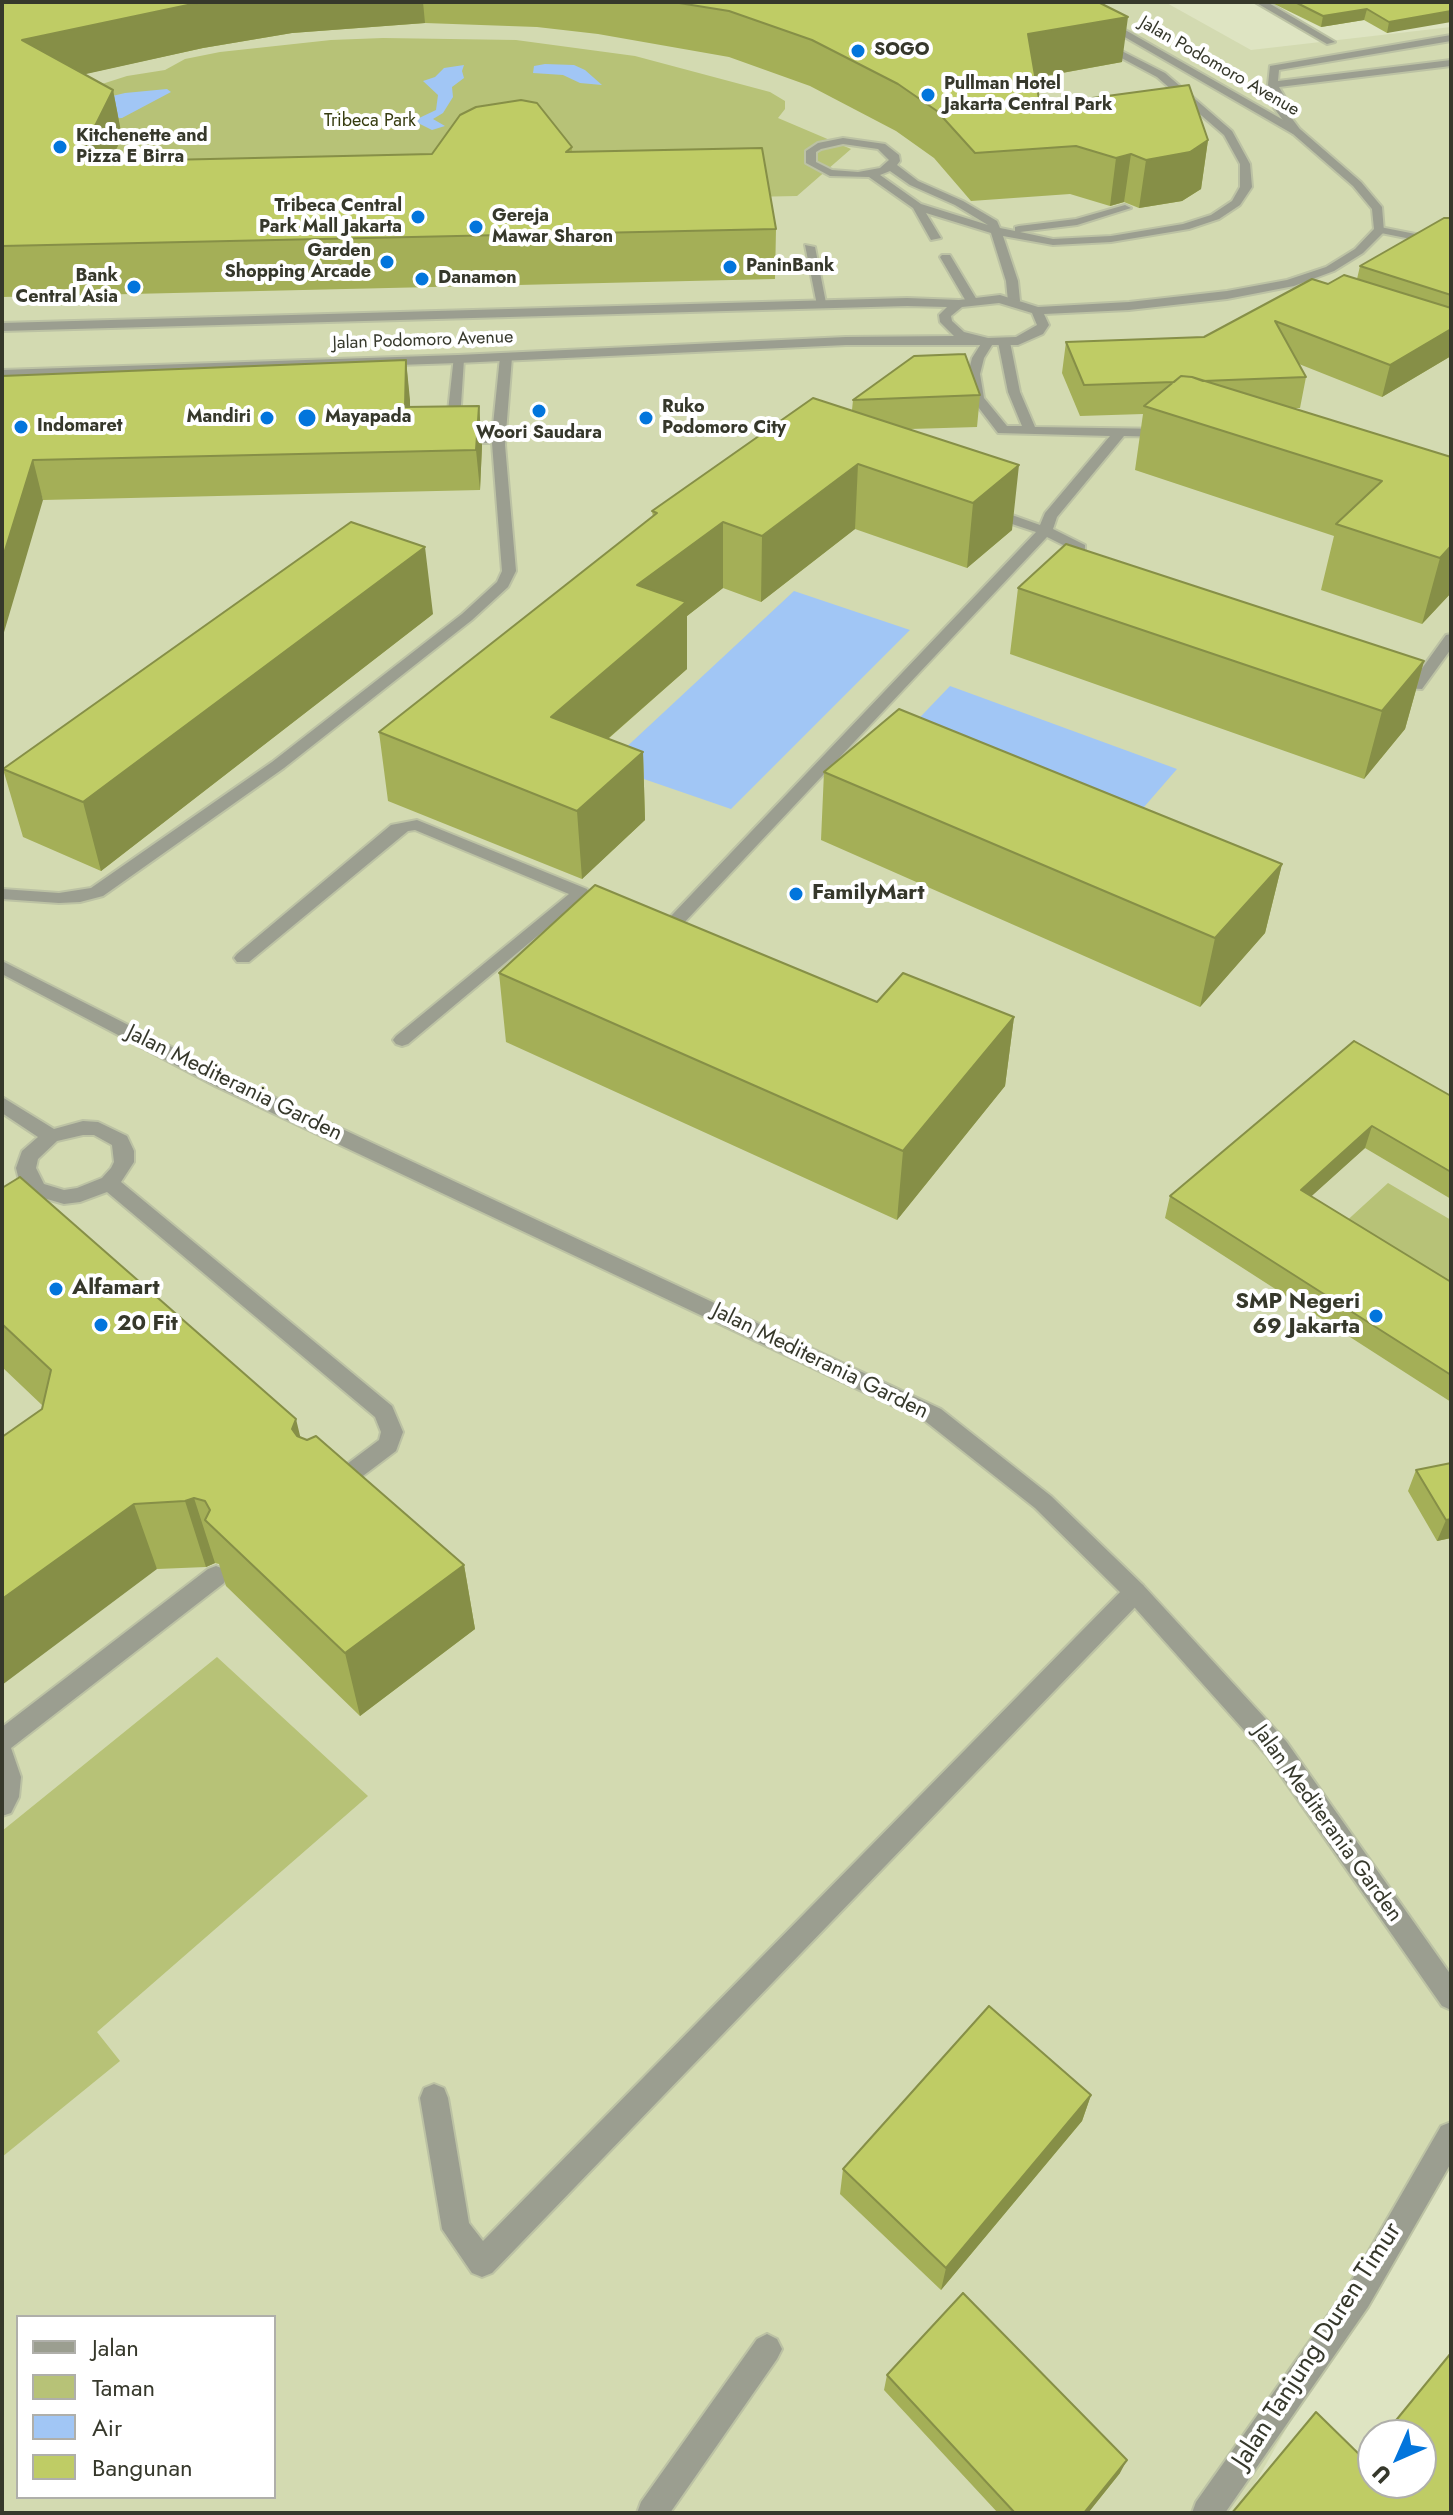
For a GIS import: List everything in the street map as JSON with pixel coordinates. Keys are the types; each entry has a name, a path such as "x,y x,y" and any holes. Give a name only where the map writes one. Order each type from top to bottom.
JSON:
{"street":[{"name":"Jalan Podomoro Avenue","path":"1069,2 1297,132 1357,184 1378,209 1380,230"},
{"path":"1260,2 1330,42"},
{"path":"1297,132 1279,108 1281,99 1273,85 1274,68 1451,38"},
{"path":"872,174 917,206 996,231 1053,242 1142,236 1215,217 1236,203 1246,187 1245,164 1228,133 1161,75 1095,40"},
{"path":"1273,85 1451,63"},
{"path":"856,141 889,150 894,155 891,166 872,174 830,173 811,163 809,157 818,146 856,141"},
{"path":"891,166 914,183 979,213 993,223 1012,281 1014,301 1037,311 1129,306 1227,295 1290,283 1330,269 1359,251 1380,230 1451,244"},
{"path":"917,206 935,238"},
{"path":"996,231 1077,222 1125,208"},
{"path":"809,247 837,319"},
{"path":"946,257 965,302 945,315 946,322 951,329 973,340"},
{"path":"1290,283 1312,291"},
{"name":"Jalan Podomoro Avenue","path":"2,374 506,357 965,302 1014,301"},
{"name":"Jalan Podomoro Avenue","path":"2,327 837,319 1004,342 1018,341 1039,331 1043,325 1037,311"},
{"path":"988,342 978,358 974,374 978,399 1003,430 1177,433"},
{"path":"1004,342 1014,392 1030,431"},
{"path":"2,894 70,897 97,892 278,765 494,594 509,571 499,439 506,357"},
{"path":"458,359 452,439 499,439"},
{"path":"643,956 1045,531 1050,516 1120,432"},
{"path":"974,506 1045,531 1080,548"},
{"path":"1381,679 1394,685 1417,686 1451,638"},
{"path":"243,958 397,829 407,826 417,825 587,895 402,1040"},
{"name":"Jalan Mediterania Garden","path":"2,967 222,1081 933,1415 1043,1502 1135,1592 1277,1749 1451,1997"},
{"path":"2,1104 51,1136"},
{"path":"83,1128 111,1134 124,1151 124,1162 109,1183 96,1190 64,1197 37,1189 29,1180 26,1168 29,1156 51,1136 83,1128"},
{"path":"109,1183 384,1412 392,1432 388,1445 322,1494"},
{"path":"2,1741 216,1576"},
{"path":"434,2098 456,2229 482,2263 1135,1592"},
{"path":"2,1755 9,1777 7,1797 2,1805"},
{"name":"Jalan Tanjung Duren Timur","path":"1207,2513 1358,2297 1451,2136"},
{"path":"652,2513 767,2349"}],"shaded area":[{"path":"2,2 1165,2 1251,50 1451,27 1451,2141 1238,2513 2,2513"}],"green space":[{"name":"Tribeca Park","path":"331,40 516,40 635,56 770,92 785,101 785,109 778,118 851,149 797,196 110,210 52,100 127,76 165,70 185,59 220,52"},
{"path":"1388,1183 1451,1220 1451,1293 1341,1226"},
{"path":"217,1657 368,1796 97,2032 120,2061 2,2157 2,1831"}],"water":[{"path":"464,65 464,78 452,87 453,97 443,113 433,119 445,126 432,130 418,123 386,125 387,120 417,119 436,110 438,95 423,81 435,77 444,68"},
{"path":"574,65 602,85 580,83 563,75 533,73 534,66"},
{"path":"167,89 171,92 122,118 2,125 125,93"},
{"path":"794,591 910,630 731,809 606,766"},
{"path":"950,686 1177,769 1131,822 903,735"}],"building":[{"path":"2,2 202,2 22,40 113,90 77,162 432,154 460,115 476,107 521,100 537,103 572,147 566,152 762,148 776,229 2,246"},
{"path":"673,2 1098,2 1128,17 1028,34 1040,105 1189,85 1208,140 1190,152 1146,160 1131,154 1116,158 1076,146 975,153 937,111 898,84 812,40 729,11"},
{"path":"1295,2 1451,2 1451,11 1389,22 1367,9 1323,16"},
{"path":"1444,218 1451,218 1451,295 1360,266"},
{"path":"1344,275 1451,308 1451,329 1390,365 1275,321 1306,377 1203,381 1181,376 1174,382 1084,385 1066,342 1204,337 1312,279 1328,284"},
{"path":"965,354 980,395 853,400 914,356"},
{"path":"406,360 405,407 479,406 476,450 33,460 2,560 2,376"},
{"path":"1181,376 1451,457 1451,546 1440,558 1336,524 1382,481 1144,406"},
{"path":"813,398 1019,465 973,503 858,464 762,536 723,522 637,585 686,602 551,717 643,752 577,811 379,732 657,513 652,511"},
{"path":"351,522 425,547 83,802 3,769"},
{"path":"1066,544 1424,661 1382,711 1018,588"},
{"path":"899,709 1282,864 1215,938 824,772"},
{"path":"595,885 877,1002 903,973 1014,1017 903,1151 499,973"},
{"name":"SMP Negeri 69 Jakarta","path":"1354,1041 1451,1096 1451,1172 1372,1126 1301,1190 1451,1282 1451,1375 1170,1196"},
{"path":"20,1177 296,1419 292,1429 297,1436 307,1440 316,1436 464,1565 345,1653 205,1520 210,1510 205,1501 194,1498 134,1504 2,1599 2,1437 42,1409 51,1370 2,1324 2,1188"},
{"path":"1451,1463 1451,1519 1446,1520 1416,1470"},
{"path":"989,2006 1091,2095 946,2268 843,2169"},
{"path":"963,2293 1127,2460 1084,2513 1015,2513 887,2375"},
{"path":"1451,2353 1451,2513 1232,2513 1316,2412 1357,2452 1357,2499 1437,2499 1437,2419 1397,2419"}],"place":[{"name":"SOGO","path":"858,51"},
{"name":"Pullman Hotel Jakarta Central Park","path":"928,95"},
{"name":"Kitchenette and Pizza E Birra","path":"60,147"},
{"name":"Tribeca Central Park Mall Jakarta","path":"418,217"},
{"name":"Gereja Mawar Sharon","path":"476,227"},
{"name":"Garden Shopping Arcade","path":"387,262"},
{"name":"PaninBank","path":"730,267"},
{"name":"Danamon","path":"422,279"},
{"name":"Bank Central Asia","path":"134,287"},
{"name":"Woori Saudara","path":"539,411"},
{"name":"Mandiri","path":"267,418"},
{"name":"Mayapada","path":"307,418"},
{"name":"Ruko Podomoro City","path":"646,418"},
{"name":"Indomaret","path":"21,427"},
{"name":"FamilyMart","path":"796,894"},
{"name":"Alfamart","path":"56,1289"},
{"name":"SMP Negeri 69 Jakarta","path":"1376,1316"},
{"name":"20 Fit","path":"101,1325"}]}
